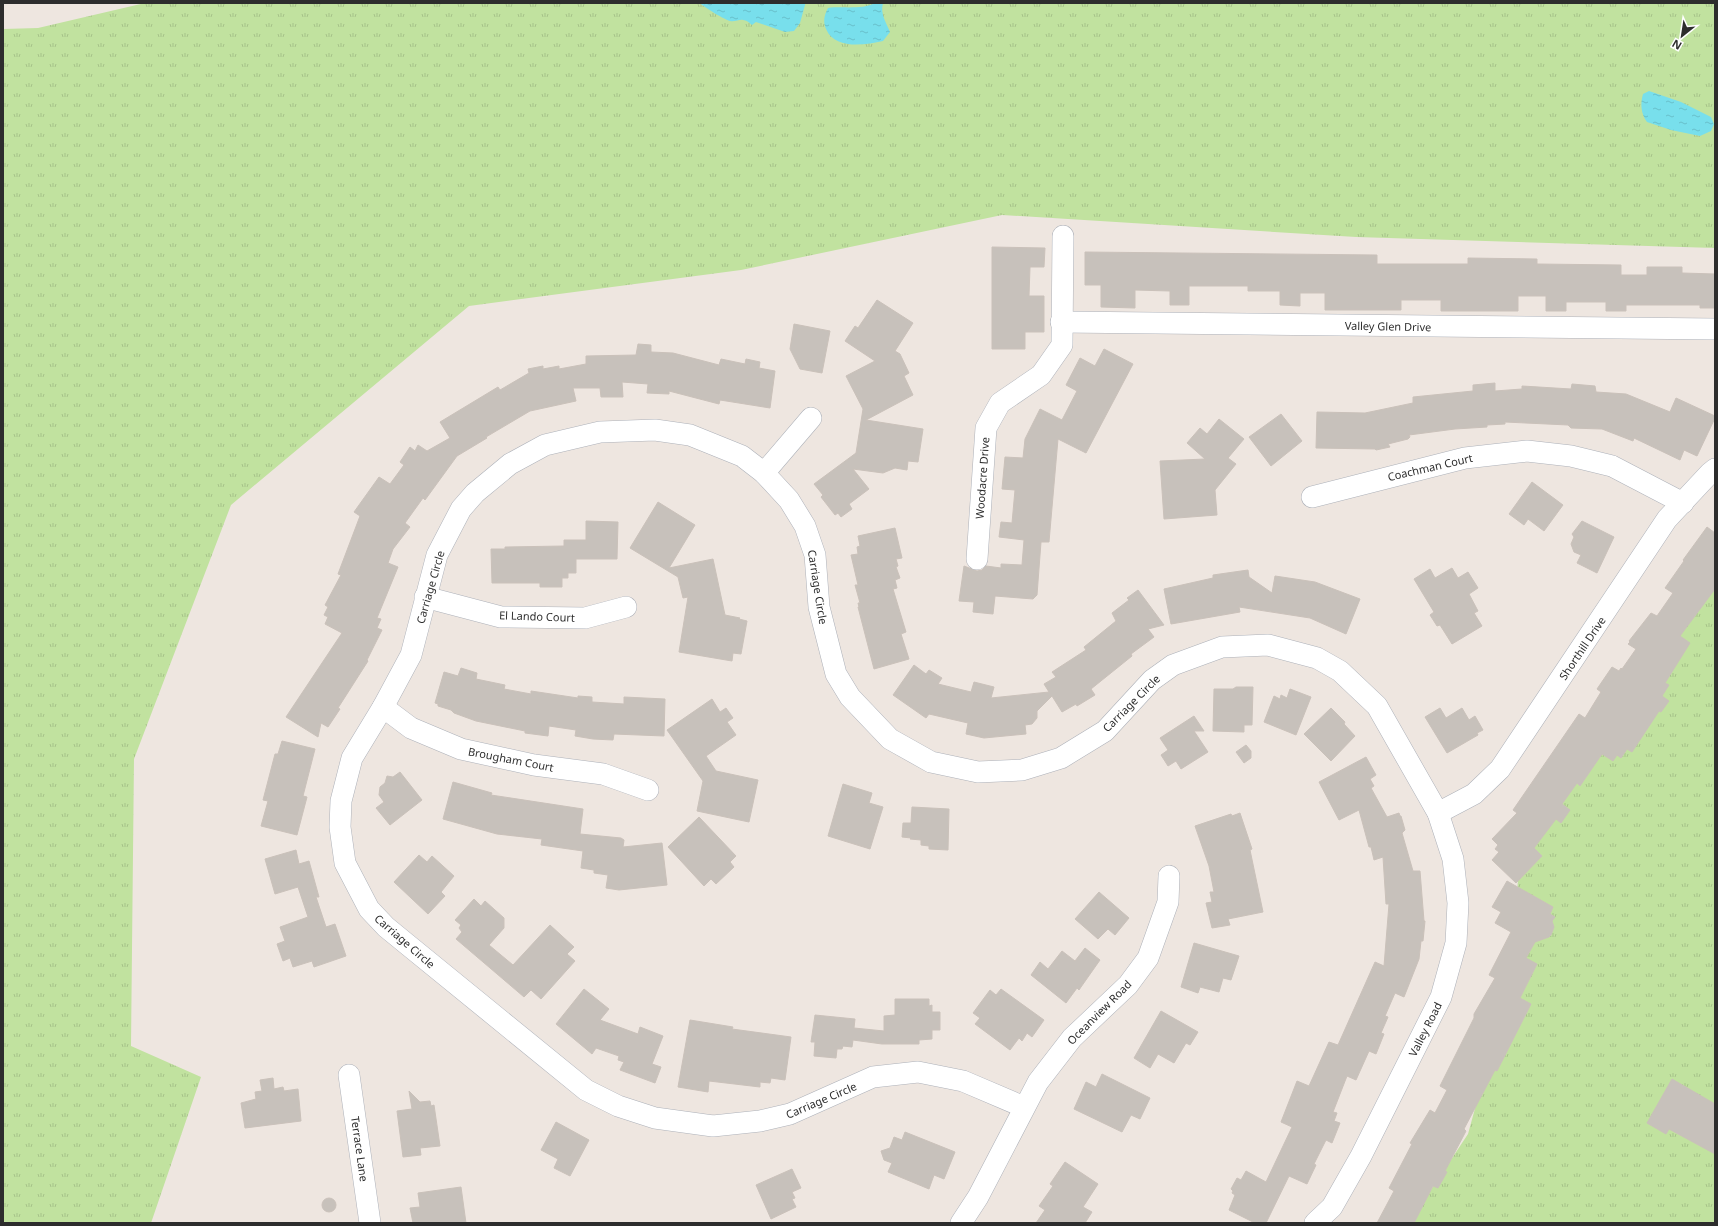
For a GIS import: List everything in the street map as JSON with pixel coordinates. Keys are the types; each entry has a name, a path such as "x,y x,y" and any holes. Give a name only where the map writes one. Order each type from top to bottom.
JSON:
{"street":[{"name":"Woodacre Drive","path":"977,559 986,428 1000,404 1041,374 1062,345 1061,322 1063,236"},
{"name":"Valley Glen Drive","path":"1061,322 1715,329"},
{"path":"764,473 811,418"},
{"name":"Carriage Circle","path":"1024,1107 963,1081 918,1072 873,1077 790,1114 760,1121 713,1126 656,1118 618,1106 586,1090 392,932 369,909 345,863 340,827 341,801 352,758 383,707 411,655 437,555 461,509 475,492 510,464 545,445 600,432 655,430 690,435 742,456 764,473 789,500 806,526 815,554 819,607 836,674 850,697 890,739 931,762 978,772 1022,770 1061,758 1105,731 1152,680 1173,665 1222,647 1268,645 1317,658 1340,671 1377,706 1438,813"},
{"name":"Coachman Court","path":"1312,497 1465,458 1527,451 1571,456 1612,466 1682,503"},
{"name":"Shorthill Drive","path":"1438,813 1474,794 1500,770 1667,519 1715,469"},
{"name":"El Lando Court","path":"425,597 501,617 585,618 626,607"},
{"name":"Brougham Court","path":"383,707 411,728 461,749 534,765 603,774 648,790"},
{"name":"Valley Road","path":"1315,1223 1332,1207 1361,1156 1441,997 1456,943 1458,903 1453,859 1438,813"},
{"name":"Oceanview Road","path":"961,1223 978,1197 1038,1082 1072,1038 1128,985 1148,958 1168,902 1169,876"},
{"name":"Terrace Lane","path":"349,1075 370,1223"}],"green space":[{"path":"145,3 1715,3 1715,248 1356,237 1002,215 741,270 469,306 231,505 134,759 131,1046 201,1077 151,1223 3,1223 3,29 38,28"},
{"path":"1715,578 1715,1223 1409,1223 1468,1134 1513,970 1519,861"}],"water":[{"path":"700,3 805,3 805,5 800,23 794,31 785,32 756,22 752,25 744,20 728,20"},
{"path":"875,3 883,3 883,14 890,32 883,41 868,44 851,44 843,43 830,36 824,24 824,18 828,8 859,7"},
{"path":"1649,91 1681,102 1711,117 1714,124 1711,131 1700,136 1671,130 1647,122 1642,112 1642,101 1643,94"}],"building":[{"path":"992,247 1045,248 1044,267 1030,267 1029,296 1044,296 1044,332 1025,332 1025,349 992,349"},
{"path":"1085,252 1377,255 1377,264 1468,264 1468,258 1537,259 1537,264 1621,265 1621,275 1647,275 1647,267 1682,267 1682,273 1715,274 1715,308 1700,308 1700,305 1626,305 1626,311 1606,311 1606,302 1566,302 1566,311 1546,311 1546,296 1518,296 1518,311 1441,311 1441,300 1401,300 1401,310 1325,310 1325,293 1300,293 1300,306 1280,305 1280,291 1248,291 1248,286 1189,286 1189,305 1170,305 1170,291 1135,290 1135,308 1101,307 1101,285 1085,285"},
{"path":"877,300 913,323 895,351 900,354 909,373 904,376 913,395 866,420 923,429 918,462 908,461 907,470 895,468 883,473 853,469 869,489 849,504 852,509 841,517 838,513 835,515 821,497 823,495 814,484 856,453 863,409 846,376 875,361 845,341 855,326 858,328"},
{"path":"794,324 830,331 822,373 800,369 790,349"},
{"path":"638,344 651,345 651,352 673,353 719,365 721,359 745,364 746,359 760,362 759,368 775,371 770,408 720,400 719,404 669,391 669,394 647,393 648,384 622,382 623,397 601,397 600,388 573,388 576,401 530,411 486,437 487,438 457,456 425,500 423,498 405,523 410,527 393,549 388,563 398,567 377,618 381,619 377,628 382,630 367,660 368,661 338,708 340,709 328,727 321,723 318,737 286,717 342,633 325,624 328,617 324,615 328,607 325,605 341,575 338,574 360,516 354,512 379,477 390,484 404,465 400,462 410,447 415,451 418,445 427,451 450,438 440,422 498,387 500,390 529,373 528,369 543,366 543,369 559,366 559,369 586,364 586,356 636,355"},
{"path":"1104,349 1133,364 1086,453 1058,439 1049,542 1041,542 1037,595 1033,599 995,596 993,614 973,612 974,602 959,601 964,566 977,571 982,570 986,566 1001,568 1001,564 1022,565 1024,540 999,537 1001,522 1012,523 1015,490 1002,489 1005,457 1023,458 1025,439 1040,409 1062,420 1077,391 1066,385 1080,358 1095,366"},
{"path":"1495,383 1495,391 1522,389 1522,386 1571,389 1572,384 1595,386 1596,392 1626,394 1670,412 1676,398 1715,416 1715,418 1697,456 1684,450 1680,460 1634,438 1633,441 1602,429 1571,428 1568,425 1505,422 1505,424 1487,425 1487,427 1455,429 1409,435 1410,437 1408,439 1388,444 1390,447 1376,450 1316,448 1317,412 1365,413 1413,403 1413,397 1473,391 1473,385"},
{"path":"1281,414 1302,441 1271,466 1249,437"},
{"path":"1219,419 1244,439 1228,458 1236,464 1215,490 1217,515 1164,519 1160,461 1205,459 1187,443 1200,428 1207,434"},
{"path":"1532,482 1563,505 1544,531 1528,519 1524,525 1509,514"},
{"path":"658,502 695,525 669,568 713,559 725,615 747,621 741,654 733,653 732,661 679,652 688,597 683,598 678,577 630,548"},
{"path":"586,521 618,522 617,559 576,559 576,573 568,573 568,578 562,578 562,587 540,587 540,583 492,583 491,549 505,549 505,547 564,546 564,540 586,540"},
{"path":"1582,521 1614,537 1597,573 1577,563 1581,555 1574,552 1571,544 1574,537 1572,534"},
{"path":"1707,527 1715,533 1715,589 1680,636 1690,643 1665,683 1669,685 1662,696 1669,701 1661,712 1659,711 1632,752 1627,749 1621,758 1617,755 1613,761 1602,754 1580,786 1577,783 1562,804 1570,810 1561,823 1556,819 1534,848 1542,856 1516,883 1492,860 1499,852 1495,849 1498,845 1492,839 1517,813 1513,810 1579,714 1585,718 1601,692 1597,689 1612,667 1619,671 1621,668 1622,669 1636,649 1628,644 1630,642 1629,641 1651,613 1657,616 1673,593 1665,588"},
{"path":"895,528 902,558 896,559 898,566 896,567 900,578 895,580 897,588 893,589 906,632 901,634 909,659 874,669 858,607 858,603 860,603 855,585 858,585 851,555 858,554 857,547 860,546 858,536"},
{"path":"1452,568 1458,578 1468,572 1478,588 1469,594 1478,611 1474,613 1482,626 1452,644 1440,625 1437,626 1430,615 1434,612 1414,579 1430,569 1435,578"},
{"path":"1248,570 1249,577 1272,593 1275,576 1315,582 1360,599 1346,634 1310,618 1239,607 1240,612 1171,624 1164,589 1213,578 1213,575"},
{"path":"1138,590 1164,625 1148,629 1154,637 1131,654 1132,656 1091,689 1095,695 1077,706 1076,704 1062,712 1052,696 1037,711 1037,718 1032,724 1025,725 1026,734 984,738 966,734 968,723 929,714 926,718 893,695 914,665 926,674 929,670 942,678 938,684 971,692 974,682 994,687 991,698 1049,692 1044,684 1056,677 1052,672 1086,650 1084,647 1116,621 1112,613 1129,600 1127,598"},
{"path":"461,668 477,673 476,679 505,685 504,689 531,694 531,691 578,698 578,696 592,697 592,702 624,704 624,697 665,699 664,736 614,734 613,740 593,739 575,736 576,730 549,726 548,736 525,733 525,731 476,721 438,706 438,704 435,703 444,672 458,676"},
{"path":"1236,687 1253,687 1252,725 1244,725 1244,732 1213,731 1214,689 1233,689"},
{"path":"1290,689 1311,697 1296,735 1264,722 1274,696 1280,699 1281,695 1287,698"},
{"path":"712,699 720,712 726,708 733,718 727,722 736,735 706,756 716,771 758,780 749,822 697,811 703,781 667,730"},
{"path":"1331,708 1345,722 1344,724 1355,736 1331,761 1304,734"},
{"path":"1440,708 1446,718 1462,708 1469,720 1475,716 1483,730 1477,733 1478,735 1447,753 1425,717"},
{"path":"1194,716 1204,731 1194,731 1208,752 1181,769 1176,761 1168,766 1161,755 1168,750 1160,738"},
{"path":"282,741 315,749 303,796 307,797 297,835 261,826 268,801 263,800 275,754 278,754"},
{"path":"1246,745 1251,751 1251,758 1244,763 1236,752"},
{"path":"1366,757 1376,775 1370,779 1374,786 1371,788 1387,817 1399,813 1401,816 1405,830 1402,833 1413,871 1420,871 1425,921 1419,959 1404,997 1395,993 1385,1016 1388,1017 1381,1033 1384,1034 1376,1054 1369,1051 1356,1080 1347,1076 1333,1112 1337,1113 1334,1121 1340,1123 1332,1143 1326,1140 1314,1164 1316,1165 1307,1184 1289,1176 1266,1223 1255,1223 1229,1210 1235,1195 1232,1193 1233,1191 1231,1189 1237,1178 1241,1180 1246,1171 1266,1182 1292,1127 1281,1122 1297,1081 1309,1086 1329,1042 1338,1045 1375,962 1384,966 1389,904 1386,904 1383,857 1374,860 1359,810 1339,820 1319,782"},
{"path":"400,772 422,800 390,825 376,808 384,802 379,795 380,787 385,783 387,776 393,777"},
{"path":"453,782 492,793 491,795 583,809 580,834 621,838 624,840 623,847 662,843 667,885 619,890 606,888 608,875 594,873 594,870 581,868 583,851 541,845 542,839 497,834 443,819"},
{"path":"843,784 872,793 869,803 883,807 870,849 828,836"},
{"path":"912,807 949,809 948,850 929,849 929,846 921,845 921,840 902,837 903,823 911,823"},
{"path":"1240,813 1252,849 1250,850 1263,912 1228,919 1230,925 1212,928 1206,903 1212,902 1210,892 1214,892 1209,866 1195,826 1231,814 1232,816"},
{"path":"699,817 736,856 730,862 734,867 716,884 711,879 704,886 668,847"},
{"path":"296,850 299,864 309,861 319,897 316,897 326,927 335,924 346,956 314,967 312,961 293,967 290,958 283,961 277,944 285,941 280,927 308,917 298,887 275,894 265,859"},
{"path":"419,855 427,862 432,856 454,876 441,892 445,896 428,914 394,882"},
{"path":"1507,881 1553,907 1550,914 1555,917 1552,921 1554,927 1551,935 1535,942 1526,958 1537,964 1520,998 1531,1004 1497,1071 1495,1070 1464,1129 1466,1131 1445,1171 1447,1172 1438,1188 1433,1186 1414,1223 1377,1223 1394,1191 1389,1188 1412,1144 1410,1143 1430,1110 1435,1113 1447,1090 1440,1086 1474,1018 1474,1014 1495,978 1489,975 1511,932 1495,923 1501,912 1492,907"},
{"path":"1099,892 1129,918 1115,935 1108,929 1098,939 1075,919"},
{"path":"474,899 481,906 485,901 504,918 504,928 489,945 513,965 550,925 574,947 567,954 575,961 541,999 531,990 524,997 456,939 462,932 459,928 461,925 455,920"},
{"path":"1194,943 1239,956 1231,980 1223,978 1219,992 1200,987 1198,993 1181,987"},
{"path":"1085,948 1100,960 1079,990 1077,988 1066,1003 1031,975 1040,962 1048,969 1062,951 1075,961"},
{"path":"584,989 609,1009 600,1020 638,1034 640,1027 663,1036 652,1064 661,1067 655,1083 620,1070 624,1062 618,1060 619,1056 596,1048 592,1054 556,1024"},
{"path":"1001,989 1044,1020 1032,1037 1027,1033 1022,1041 1019,1038 1010,1050 975,1024 980,1018 973,1013 990,990 996,995"},
{"path":"895,999 929,999 929,1006 932,1005 932,1012 940,1012 940,1030 932,1030 932,1039 919,1040 919,1044 882,1044 853,1040 852,1047 843,1046 842,1049 837,1049 836,1058 814,1056 815,1042 811,1042 815,1015 855,1019 854,1028 884,1031 884,1016 895,1015"},
{"path":"1161,1011 1198,1032 1190,1045 1186,1043 1174,1063 1158,1054 1150,1068 1134,1058"},
{"path":"690,1020 733,1027 732,1029 791,1037 785,1080 771,1078 770,1083 760,1082 760,1087 709,1081 708,1092 678,1087"},
{"path":"1102,1074 1150,1098 1140,1119 1131,1115 1122,1132 1074,1109 1086,1082 1096,1087"},
{"path":"273,1078 274,1089 283,1087 284,1091 298,1089 301,1121 245,1128 241,1103 256,1099 255,1092 262,1091 260,1080"},
{"path":"1672,1079 1715,1104 1715,1154 1669,1129 1666,1134 1647,1123"},
{"path":"409,1091 420,1102 430,1101 431,1106 434,1105 440,1146 420,1148 421,1155 403,1157 397,1111 412,1109"},
{"path":"556,1122 589,1140 570,1176 554,1168 558,1159 541,1150"},
{"path":"905,1132 955,1152 944,1179 934,1175 929,1189 888,1172 892,1163 884,1160 881,1151 890,1148 894,1137 902,1140"},
{"path":"1065,1162 1098,1184 1083,1207 1092,1212 1085,1223 1036,1223 1045,1210 1039,1206 1053,1186 1050,1184"},
{"path":"792,1169 801,1188 792,1192 795,1198 792,1199 796,1207 771,1219 756,1185"},
{"path":"461,1187 466,1223 413,1223 410,1208 420,1207 418,1193"},
{"path":"329,1198 334,1200 336,1205 334,1210 329,1212 324,1210 322,1205 324,1200"}]}
